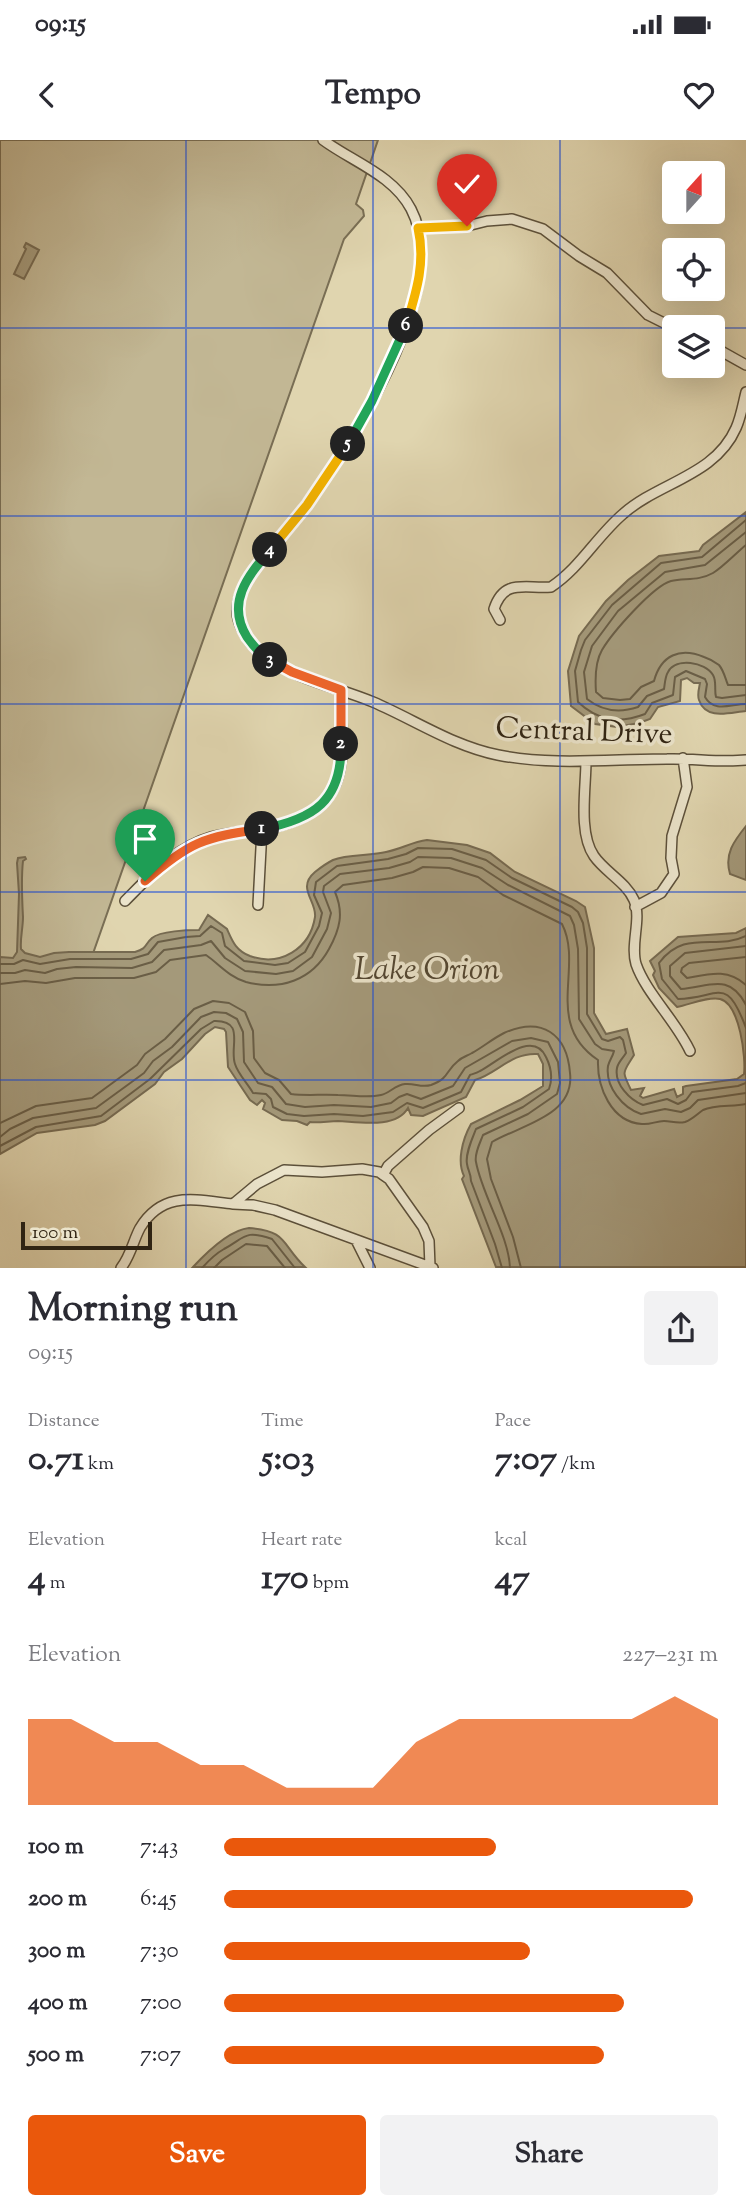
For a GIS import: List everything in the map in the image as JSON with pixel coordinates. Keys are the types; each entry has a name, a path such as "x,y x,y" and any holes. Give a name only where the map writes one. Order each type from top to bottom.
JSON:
{"street":[{"name":"Central Drive","path":"323,140 392,185 412,211 422,247 421,274 403,335 355,433 307,505 251,574 236,610 241,627 255,649 292,672 375,703 469,748 510,757 586,761 683,758 746,760"},
{"path":"418,228 467,226 512,219 544,229 579,256 607,272 648,315 662,322"},
{"path":"725,353 746,365"},
{"path":"500,620 494,609 503,591 512,586 551,587 633,506 658,489 705,467 716,457 737,428 746,392"},
{"path":"125,901 179,852 210,837 298,820 319,808 331,795 339,777 342,755 341,690"},
{"path":"635,907 661,893 674,874 671,858 672,836 688,787 683,758"},
{"path":"586,761 585,835 594,856 626,888 634,901 636,963 645,982 677,1026 691,1051"},
{"path":"258,905 262,829"},
{"path":"383,1175 388,1166 459,1108"},
{"path":"121,1268 129,1258 140,1229 154,1211 166,1203 183,1200 233,1204 253,1205 275,1210 431,1267 429,1241 423,1227 389,1178 383,1175 362,1169 322,1172 284,1170 257,1184 233,1204"},
{"path":"356,1240 370,1268"}],"shaded area":[{"path":"0,140 378,140 356,204 363,210 364,216 344,239 31,1130 0,1119"}],"water":[{"path":"26,243 39,250 24,279 14,274 26,249"},
{"path":"746,512 746,711 720,714 707,711 698,698 700,683 694,683 687,678 681,680 680,701 658,707 650,719 639,723 617,727 595,724 571,706 568,671 579,636 606,601 659,556 699,551"},
{"path":"746,826 746,880 730,874 728,860 734,843"},
{"name":"Lake Orion","path":"427,840 467,845 490,853 515,872 585,907 594,948 594,1013 606,1034 627,1029 634,1055 625,1075 631,1090 644,1088 640,1096 643,1098 674,1089 677,1097 683,1094 683,1087 737,1079 744,1074 740,1032 727,1003 720,999 710,999 677,1007 659,988 650,961 678,937 736,933 746,928 746,1267 496,1267 462,1179 462,1151 471,1124 543,1086 543,1064 538,1054 528,1054 512,1060 475,1080 466,1097 423,1116 411,1115 408,1108 402,1115 386,1122 310,1122 307,1125 282,1120 263,1109 265,1103 262,1100 257,1105 250,1100 228,1067 226,1032 215,1027 182,1059 164,1072 155,1084 105,1121 95,1125 37,1133 0,1154 0,957 13,958 17,952 18,858 26,859 22,868 21,945 25,953 40,957 69,952 135,952 161,934 199,930 208,915 227,929 241,951 261,959 272,959 292,953 307,938 315,911 307,884 317,870 339,858 391,851"},
{"path":"249,1228 278,1236 305,1267 193,1267 226,1238"}],"route":[{"path":"145,881 179,852 210,837 274,827 298,820 319,808 331,795 339,777 342,755 341,690 292,672 266,658 255,649 241,627 236,610 251,574 331,471 372,401 403,335 421,274 422,247 418,228 467,226"}]}
